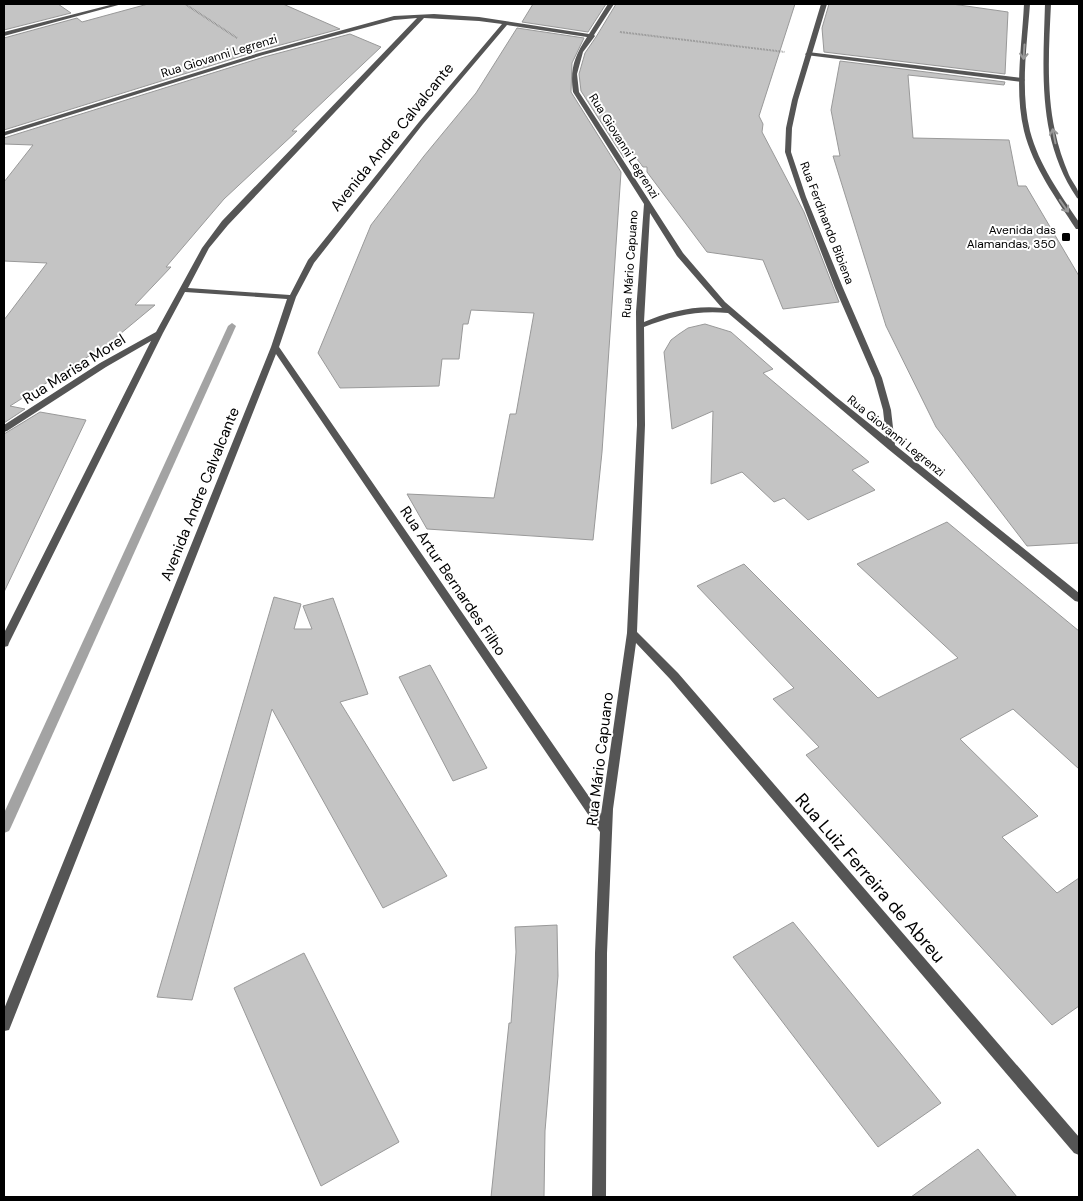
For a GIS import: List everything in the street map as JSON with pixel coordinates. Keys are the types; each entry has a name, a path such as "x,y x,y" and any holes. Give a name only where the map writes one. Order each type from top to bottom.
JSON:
{"street":[{"path":"4,34 119,4"},
{"path":"594,33 611,4"},
{"name":"Rua Ferdinando Bibiena","path":"824,4 795,100 789,128 788,152 803,197 839,288 878,378 887,410 891,447"},
{"path":"1027,4 1022,80 1024,116 1036,155 1054,191 1079,227"},
{"path":"1048,4 1046,82 1051,119 1058,154 1066,176 1079,197"},
{"path":"4,644 158,333 206,248 225,222 423,16"},
{"name":"Rua Giovanni Legrenzi","path":"4,134 261,54 394,18 423,16 479,19 594,33 580,52 574,74 576,92 598,130 680,254 731,311 891,447 1079,598"},
{"name":"Avenida Andre Calvalcante","path":"4,1025 275,347 292,297 311,262 330,236 421,123 506,23"},
{"path":"808,54 1022,80"},
{"name":"Rua Mário Capuano","path":"599,1197 601,953 607,809 632,633 641,425 640,326 647,204"},
{"path":"182,290 292,297"},
{"name":"Rua Mário Capuano","path":"640,326 675,314 701,310 731,311"},
{"name":"Rua Marisa Morel","path":"4,429 103,365 158,333"},
{"name":"Rua Artur Bernardes Filho","path":"275,347 606,832"},
{"name":"Rua Luiz Ferreira de Abreu","path":"632,633 674,676 1079,1148"}],"path":[{"path":"185,4 261,54"},
{"path":"594,33 808,54"}],"building":[{"path":"4,4 58,4 71,13 4,30"},
{"path":"148,4 283,4 340,29 258,51 4,130 4,38 77,18 82,22"},
{"path":"533,4 606,4 588,32 522,22"},
{"path":"616,4 795,4 759,116 763,124 762,132 804,212 839,302 783,309 763,260 707,252 647,172 647,167 643,167 625,143 624,158 581,91 579,74 585,53"},
{"path":"829,4 952,4 1008,12 1005,74 824,52 822,28"},
{"path":"517,28 584,38 572,63 571,92 621,172 602,452 593,540 427,529 407,494 494,498 510,414 516,414 534,313 471,310 468,324 463,324 459,359 442,359 439,386 340,388 318,353 371,225 476,93"},
{"path":"350,34 381,47 292,131 297,131 224,199 166,267 171,267 135,305 155,305 108,344 10,406 25,409 4,423 4,320 47,263 4,261 4,182 33,145 4,144 4,138 264,57"},
{"path":"840,61 1005,82 1004,85 908,75 913,138 1009,140 1018,186 1026,186 1079,276 1079,543 1027,546 936,427 886,326 833,156 840,156 831,110"},
{"path":"705,324 731,332 773,369 763,373 869,462 852,470 875,490 808,520 784,498 774,502 742,472 711,484 713,411 672,429 664,352 671,340 679,334 688,328"},
{"path":"40,412 86,420 4,592 4,434"},
{"path":"947,522 1079,631 1079,769 1013,709 960,739 1038,816 1002,837 1057,893 1079,878 1079,1006 1052,1025 806,755 819,747 773,699 794,688 697,586 744,564 878,698 958,658 857,564"},
{"path":"274,597 301,604 294,629 312,629 303,606 333,598 368,694 340,702 447,876 383,908 272,709 192,1000 157,997"},
{"path":"430,665 487,768 453,781 399,677"},
{"path":"793,922 941,1103 878,1147 733,957"},
{"path":"557,925 558,976 545,1131 544,1197 491,1197 509,1023 511,1023 516,952 515,927"},
{"path":"304,953 399,1142 321,1186 234,988"},
{"path":"978,1149 1017,1197 911,1197"}],"waterway":[{"path":"4,827 232,326"}],"place":[{"name":"Avenida das Alamandas, 350","path":"1066,237"}]}
